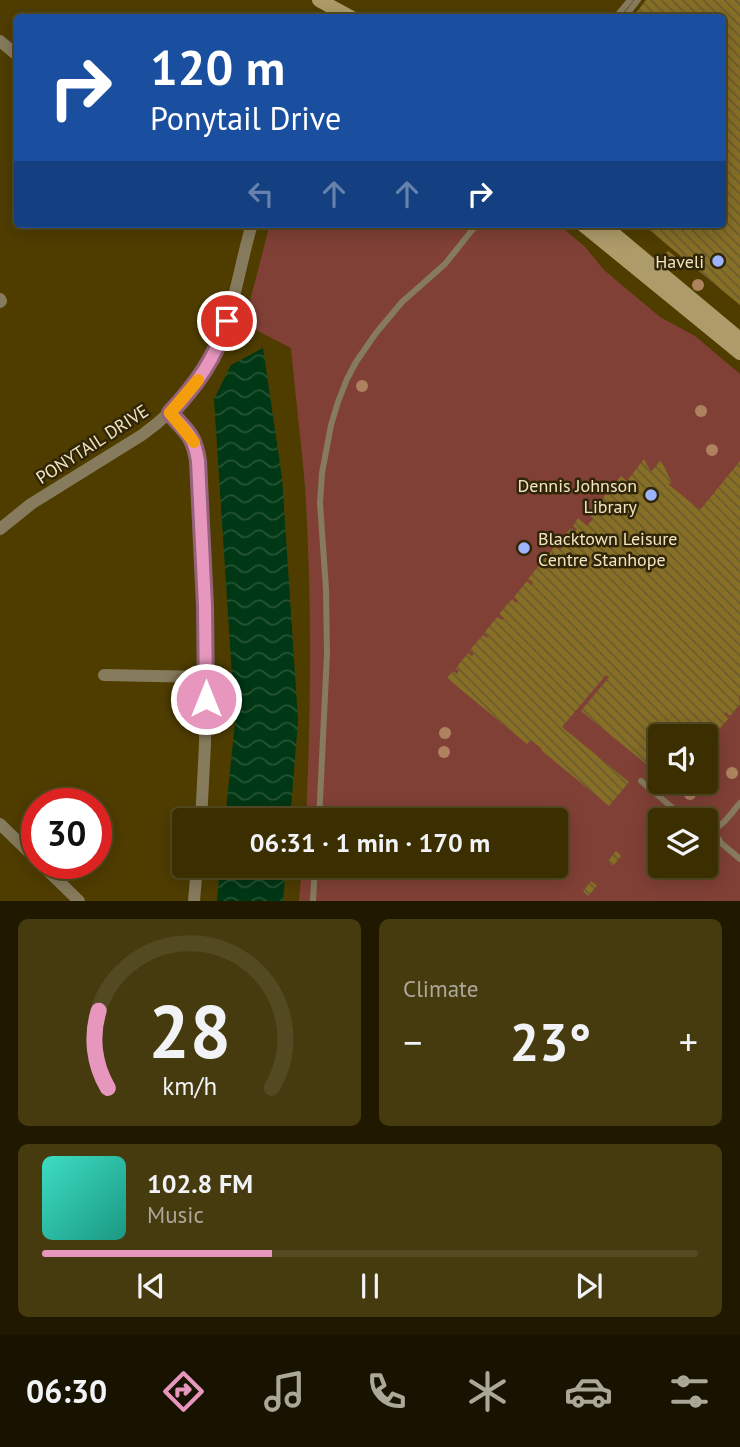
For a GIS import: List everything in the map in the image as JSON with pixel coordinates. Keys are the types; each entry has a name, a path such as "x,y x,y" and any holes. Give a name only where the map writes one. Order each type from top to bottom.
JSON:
{"street":[{"path":"322,2 346,14"},
{"path":"0,41 14,53"},
{"name":"PONYTAIL DRIVE","path":"0,528 31,504 142,435 170,413 206,370 222,337 251,228"},
{"path":"587,228 740,353"},
{"path":"607,228 740,339"},
{"path":"170,413 193,439 198,461 206,677 202,808"},
{"path":"104,674 206,677"},
{"path":"0,824 21,844"},
{"path":"194,901 196,878"},
{"path":"56,879 79,901"}],"lane":[{"path":"618,14 630,0"},
{"path":"627,14 638,0"},
{"path":"319,808 327,654 320,503 322,473 338,402 356,362 376,332 402,302 445,264 474,228"},
{"path":"641,781 673,808"},
{"path":"718,825 740,803"},
{"path":"718,840 740,859"},
{"path":"313,901 314,878"}],"shaded area":[{"name":"Blacktown Leisure Centre Stanhope","path":"269,228 563,228 585,247 604,270 660,317 695,336 740,374 740,901 299,901 301,878 568,878 568,808 306,808 310,611 305,486 291,348 244,324"}],"water":[{"path":"263,348 282,478 298,720 291,808 226,808 235,722 214,399 231,365"},
{"path":"219,878 285,878 283,901 217,901"}],"building":[{"path":"646,0 740,0 740,305 647,228 726,228 726,14 635,14"},
{"path":"668,251 677,258 674,261 665,254"},
{"path":"644,459 651,472 661,460 672,483 668,484 700,510 740,461 740,704 730,716 726,712 724,714 729,718 718,731 718,724 648,724 648,765 581,711 609,677 606,675 562,727 629,782 609,806 531,740 527,744 447,678 453,671 457,674 459,671 456,668 468,653 472,656 474,654 470,650 483,635 487,638 484,633 497,617 502,620 504,618 499,614 512,599 516,603 518,601 514,597 527,581 531,585 533,582 528,579 541,563 546,567 543,561 555,546 560,550 562,546 558,543 571,528 575,531 577,529 573,526 578,518 587,526 593,519 589,515 621,476 627,481"},
{"path":"616,851 621,856 613,866 608,861"},
{"path":"591,881 597,886 588,896 583,891"}],"slow traffic":[{"path":"194,442 170,413 198,380"}],"place":[{"name":"Haveli","path":"718,261"},
{"name":"Dennis Johnson Library","path":"651,495"},
{"name":"Blacktown Leisure Centre Stanhope","path":"524,548"}],"route":[{"path":"206,699 205,606 198,461 193,439 170,413 206,370 227,321"}]}
